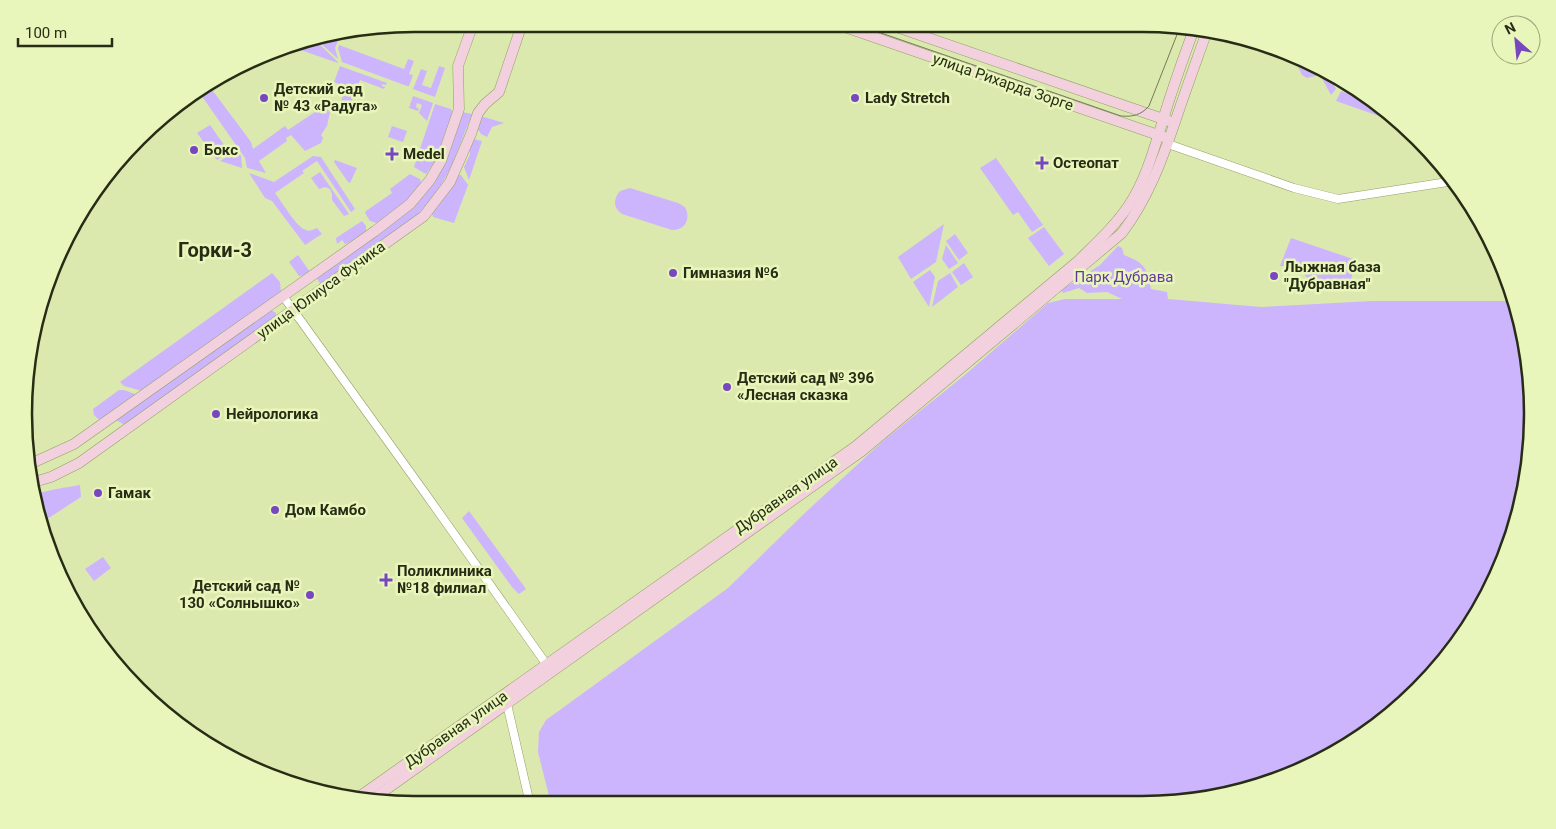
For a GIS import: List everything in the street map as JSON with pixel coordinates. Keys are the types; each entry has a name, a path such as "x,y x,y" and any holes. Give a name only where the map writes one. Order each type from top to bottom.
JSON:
{"street":[{"name":"улица Юлиуса Фучика","path":"36,461 74,444 410,204 430,180 441,161 459,109 458,66 470,32"},
{"name":"улица Юлиуса Фучика","path":"39,481 51,477 78,463 110,442 424,216 450,182 478,113 499,92 519,32"},
{"name":"улица Рихарда Зорге","path":"859,32 1159,135 1169,142"},
{"name":"улица Рихарда Зорге","path":"911,32 1175,123"},
{"name":"Дубравная улица","path":"365,793 507,704 550,668 856,446 1078,261 1108,232 1129,204 1144,178 1192,36"},
{"name":"Дубравная улица","path":"378,795 454,736 862,451 1071,278 1122,233 1135,216 1150,188 1169,142 1205,38"},
{"path":"1169,142 1294,188 1338,198 1445,182"},
{"path":"283,296 550,668"},
{"path":"100,426 110,442"},
{"path":"507,704 528,796"}],"green space":[{"path":"338,40 335,48 338,59 322,45"},
{"path":"320,45 338,63 301,50"},
{"path":"339,45 404,69 408,59 414,61 409,74 413,75 409,86 342,62 338,48"},
{"path":"340,66 387,83 386,85 382,84 385,87 384,89 360,80 350,105 341,101 346,87 334,82"},
{"path":"439,66 445,68 435,97 413,89 421,69 427,71 422,85 431,88"},
{"path":"1298,67 1317,76 1307,78 1302,75"},
{"path":"1322,79 1334,85 1336,89 1331,95"},
{"path":"213,90 251,142 253,149 285,126 288,130 321,108 322,104 330,112 327,126 321,135 323,138 321,143 305,151 291,135 286,138 287,141 259,161 266,173 247,168 245,158 202,97"},
{"path":"1341,91 1354,97 1381,117 1336,101"},
{"path":"413,96 433,103 427,121 419,113 422,105 417,103 418,111 409,108"},
{"path":"435,104 451,109 453,113 437,158 426,174 414,167"},
{"path":"462,112 472,114 452,165 437,193 416,216 321,285 316,277 412,206"},
{"path":"481,116 504,123 492,127 487,137 481,134 477,128"},
{"path":"210,125 229,152 217,160 197,133"},
{"path":"392,126 407,131 403,142 388,137"},
{"path":"474,139 482,141 469,180 464,167 470,154 469,143"},
{"path":"237,150 241,156 242,168 220,161"},
{"path":"313,156 321,157 355,209 351,212 317,161 302,171 304,173 275,193 302,228 309,231 317,228 322,234 305,245 272,201 265,198 249,173 274,182"},
{"path":"996,158 1043,225 1032,232 1018,212 1013,215 980,168"},
{"path":"335,160 357,168 350,183 334,162"},
{"path":"320,172 349,214 344,216 332,200 330,189 325,187 319,189 311,178"},
{"path":"410,174 420,179 421,183 407,201 381,221 376,223 370,221 365,213 366,211 392,193 390,189"},
{"path":"457,175 461,175 468,185 454,223 433,217 432,213"},
{"path":"630,188 685,207 687,212 686,223 679,229 672,230 622,214 617,209 616,197 620,191"},
{"path":"362,221 366,226 366,231 352,241 345,244 342,240 337,244 336,238"},
{"path":"944,224 936,262 911,279 898,257"},
{"path":"1044,227 1064,254 1049,266 1028,238"},
{"path":"955,234 968,253 959,260 946,241"},
{"path":"1291,238 1356,260 1348,291 1306,277 1300,266 1280,266"},
{"path":"946,245 958,263 949,269 942,259"},
{"name":"Парк Дубрава","path":"1118,246 1122,248 1124,255 1139,262 1148,275 1152,275 1152,277 1148,278 1151,289 1167,292 1168,299 1261,307 1372,301 1506,301 1516,340 1523,390 1523,439 1516,489 1503,537 1494,561 1472,606 1445,647 1412,685 1374,718 1354,732 1310,757 1264,776 1216,789 1191,793 1166,796 549,796 538,752 539,732 546,720 728,588 808,510 883,441 967,373 1048,303 1065,299 1122,299 1107,292 1087,293 1079,288 1063,293 1061,290 1100,265"},
{"path":"298,255 310,272 305,275 299,276 289,262"},
{"path":"964,263 973,277 961,285 952,272"},
{"path":"930,270 935,277 929,307 913,282"},
{"path":"272,273 280,282 281,292 142,391 124,386 120,382"},
{"path":"950,273 958,287 932,307 938,281"},
{"path":"271,310 276,313 276,318 125,425 114,419"},
{"path":"119,390 135,394 135,396 101,419 98,419 94,415 93,409"},
{"path":"80,485 81,497 48,519 41,493"},
{"path":"469,511 526,589 519,594 462,518"},
{"path":"103,557 111,568 94,581 85,569"}],"tram line":[{"path":"878,32 1121,116 1133,116 1149,106 1177,34"}],"place":[{"name":"Детский сад № 43 «Радуга»","path":"264,98"},
{"name":"Lady Stretch","path":"855,98"},
{"name":"Бокс","path":"194,150"},
{"name":"Medel","path":"392,154"},
{"name":"Остеопат","path":"1042,163"},
{"name":"Гимназия №6","path":"673,273"},
{"name":"Лыжная база \"Дубравная\"","path":"1274,276"},
{"name":"Детский сад № 396 «Лесная сказка","path":"727,387"},
{"name":"Нейрологика","path":"216,414"},
{"name":"Гамак","path":"98,493"},
{"name":"Дом Камбо","path":"275,510"},
{"name":"Поликлиника №18 филиал","path":"386,580"},
{"name":"Детский сад № 130 «Солнышко»","path":"310,595"}],"district":[{"name":"Горки-3","path":"215,250"}]}
